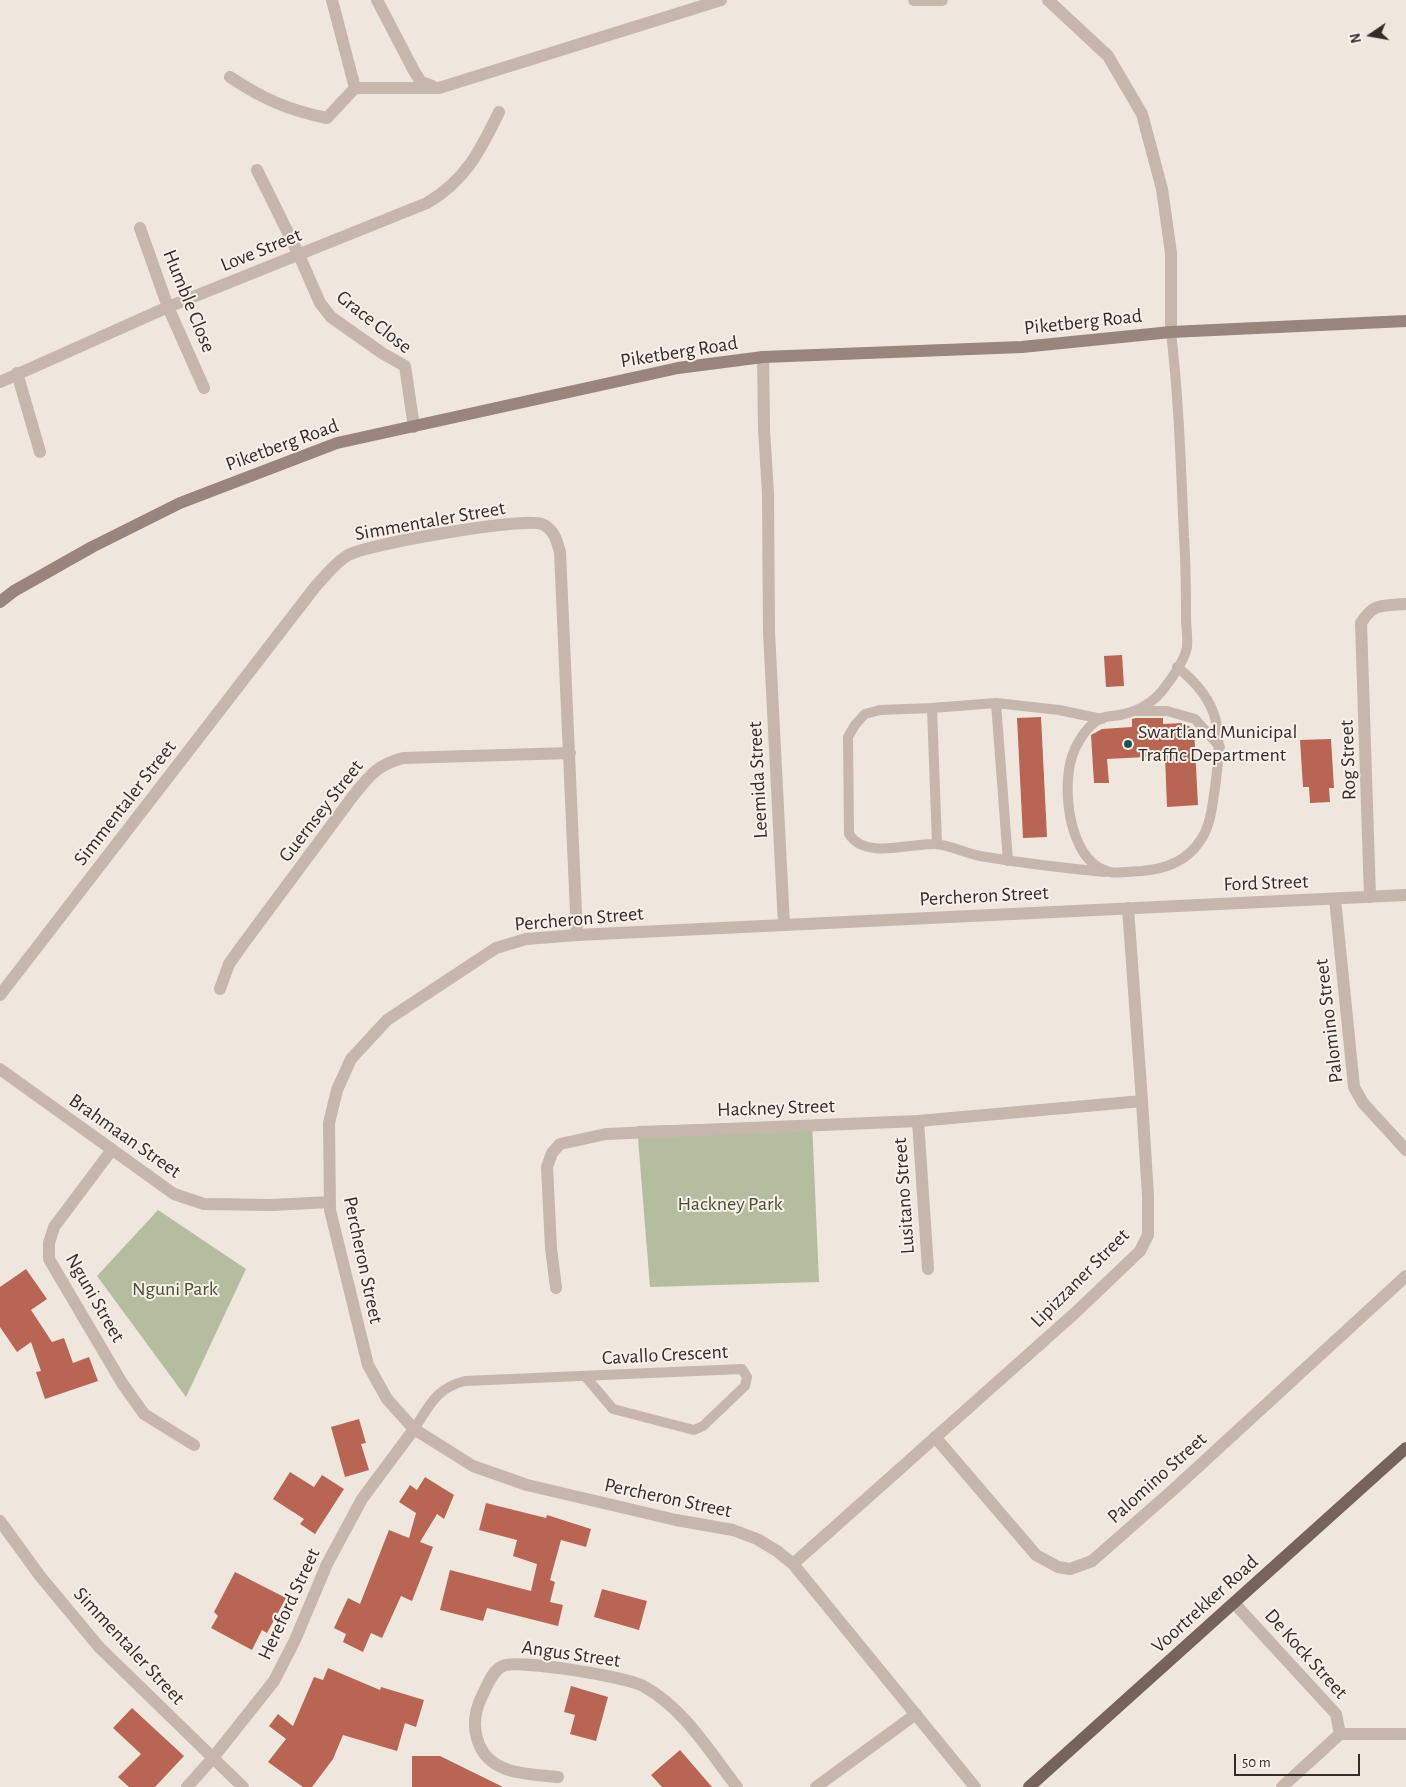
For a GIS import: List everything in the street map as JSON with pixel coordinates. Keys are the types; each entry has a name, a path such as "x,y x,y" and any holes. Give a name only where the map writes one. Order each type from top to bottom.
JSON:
{"main road":[{"name":"Voortrekker Road","path":"1029,1787 1406,1448"}],"street":[{"path":"332,0 355,88"},
{"path":"378,0 421,82 439,88"},
{"path":"230,78 252,92 292,110 327,118 355,88 439,88 721,0"},
{"path":"914,0 942,0"},
{"path":"1048,0 1108,56 1142,114 1162,189 1171,252 1171,332"},
{"name":"Love Street","path":"0,382 168,307 428,203 447,192 469,169 499,112"},
{"name":"Grace Close","path":"257,170 299,255 320,304 331,317 382,353 405,366 414,426"},
{"name":"Humble Close","path":"140,228 168,307 204,388"},
{"name":"Piketberg Road","path":"0,602 92,547 180,503 337,443 537,397 678,368 763,357 1022,348 1171,332 1406,321"},
{"name":"Leemida Street","path":"763,357 764,429 768,494 769,632 784,925"},
{"path":"17,373 40,452"},
{"name":"Simmentaler Street","path":"0,995 315,587 349,555 375,546 502,525 534,522 544,525 552,532 560,552 577,935"},
{"name":"Rog Street","path":"1370,896 1361,623 1369,610 1381,605 1406,604"},
{"name":"Guernsey Street","path":"220,989 229,964 241,947 353,796 372,773 385,763 403,758 570,753"},
{"name":"Ford Street","path":"1128,908 1406,895"},
{"name":"Palomino Street","path":"1335,899 1354,1087 1363,1103 1406,1150"},
{"name":"Percheron Street","path":"975,1787 793,1564 777,1551 757,1539 733,1530 676,1520 527,1485 474,1466 414,1429 387,1399 368,1365 348,1288 330,1202 329,1123 337,1090 351,1060 387,1020 496,948 526,939 1128,908"},
{"name":"Lipizzaner Street","path":"793,1564 1075,1313 1140,1251 1148,1235 1148,1196 1128,908"},
{"name":"Brahmaan Street","path":"0,1069 111,1151 174,1194 204,1204 262,1205 330,1202"},
{"name":"Hackney Street","path":"556,1288 547,1175 552,1153 560,1144 606,1134 918,1121 1142,1101"},
{"name":"Lusitano Street","path":"918,1121 928,1269"},
{"name":"Nguni Street","path":"111,1151 54,1227 49,1243 49,1259 122,1383 144,1414 194,1445"},
{"name":"Palomino Street","path":"935,1437 1036,1555 1058,1567 1070,1569 1092,1561 1174,1489 1406,1276"},
{"name":"Hereford Street","path":"186,1787 212,1759 274,1681 295,1640 328,1564 362,1499 414,1429"},
{"name":"Simmentaler Street","path":"0,1521 40,1576 99,1647 212,1759 243,1787"},
{"name":"De Kock Street","path":"1234,1603 1336,1714 1340,1734"},
{"name":"Angus Street","path":"558,1777 505,1769 483,1754 474,1732 480,1701 492,1676 503,1666 520,1663 616,1677 644,1686 681,1714 737,1787"},
{"path":"816,1787 916,1714"},
{"path":"1282,1787 1340,1734 1406,1734"}],"lane":[{"path":"1135,711 1158,696 1187,648 1186,575 1176,370 1171,332"},
{"path":"1177,667 1195,681 1207,699 1216,717 1220,747 1211,815 1204,834 1192,850 1177,863 1152,870 1112,873 1008,861 970,854 937,844 870,848 854,843 849,834 848,737 855,725 865,714 880,710 996,703 1059,710 1102,718 1135,711 1167,711 1195,719 1220,747"},
{"path":"996,703 1008,861"},
{"path":"932,708 937,844"},
{"path":"1102,718 1083,736 1074,751 1069,770 1068,810 1076,839 1087,856 1097,866 1112,873"},
{"name":"Cavallo Crescent","path":"414,1429 434,1397 443,1388 455,1384 586,1376 742,1369 747,1382 746,1386 703,1426 694,1430 613,1409 586,1376"}],"green space":[{"name":"Hackney Park","path":"812,1121 819,1282 650,1287 637,1126"},
{"name":"Nguni Park","path":"158,1210 246,1269 186,1397 97,1276"}],"building":[{"path":"1122,655 1124,686 1106,687 1104,656"},
{"path":"1041,717 1047,837 1023,838 1017,718"},
{"path":"1163,718 1163,724 1183,723 1194,729 1198,805 1167,807 1165,756 1107,759 1109,783 1094,783 1091,735 1102,729 1132,727 1132,719"},
{"path":"1331,739 1334,788 1329,788 1330,802 1310,803 1309,787 1303,787 1300,740"},
{"path":"26,1269 47,1299 31,1310 52,1342 64,1338 73,1363 89,1357 98,1381 45,1399 36,1372 41,1371 31,1342 17,1352 0,1327 0,1287"},
{"path":"359,1419 366,1443 361,1444 369,1470 345,1477 331,1427"},
{"path":"290,1472 314,1487 322,1475 344,1489 315,1534 300,1524 304,1519 273,1499"},
{"path":"425,1477 454,1495 444,1519 437,1514 420,1542 433,1547 412,1601 401,1596 382,1638 371,1633 363,1652 343,1642 346,1634 334,1628 348,1598 360,1604 389,1530 409,1538 416,1513 399,1502 410,1485 417,1490"},
{"path":"486,1503 546,1518 547,1515 591,1529 586,1547 561,1540 550,1580 555,1582 550,1602 563,1605 558,1626 487,1608 483,1621 440,1610 450,1570 531,1591 537,1564 513,1556 517,1540 479,1530"},
{"path":"235,1572 286,1598 267,1633 262,1630 252,1650 211,1628 218,1616 214,1612"},
{"path":"602,1589 647,1601 639,1630 594,1617"},
{"path":"328,1668 380,1690 381,1687 424,1700 416,1727 405,1723 397,1751 343,1735 333,1759 312,1787 303,1787 268,1762 286,1739 269,1726 278,1714 293,1726 314,1677 323,1680"},
{"path":"571,1686 608,1697 596,1741 570,1734 575,1715 564,1712"},
{"path":"132,1708 184,1756 155,1787 129,1787 118,1777 141,1754 113,1728"},
{"path":"680,1750 712,1787 662,1787 651,1775"},
{"path":"412,1756 440,1756 503,1787 412,1787"}],"place":[{"name":"Swartland Municipal Traffic Department","path":"1128,744"}]}
